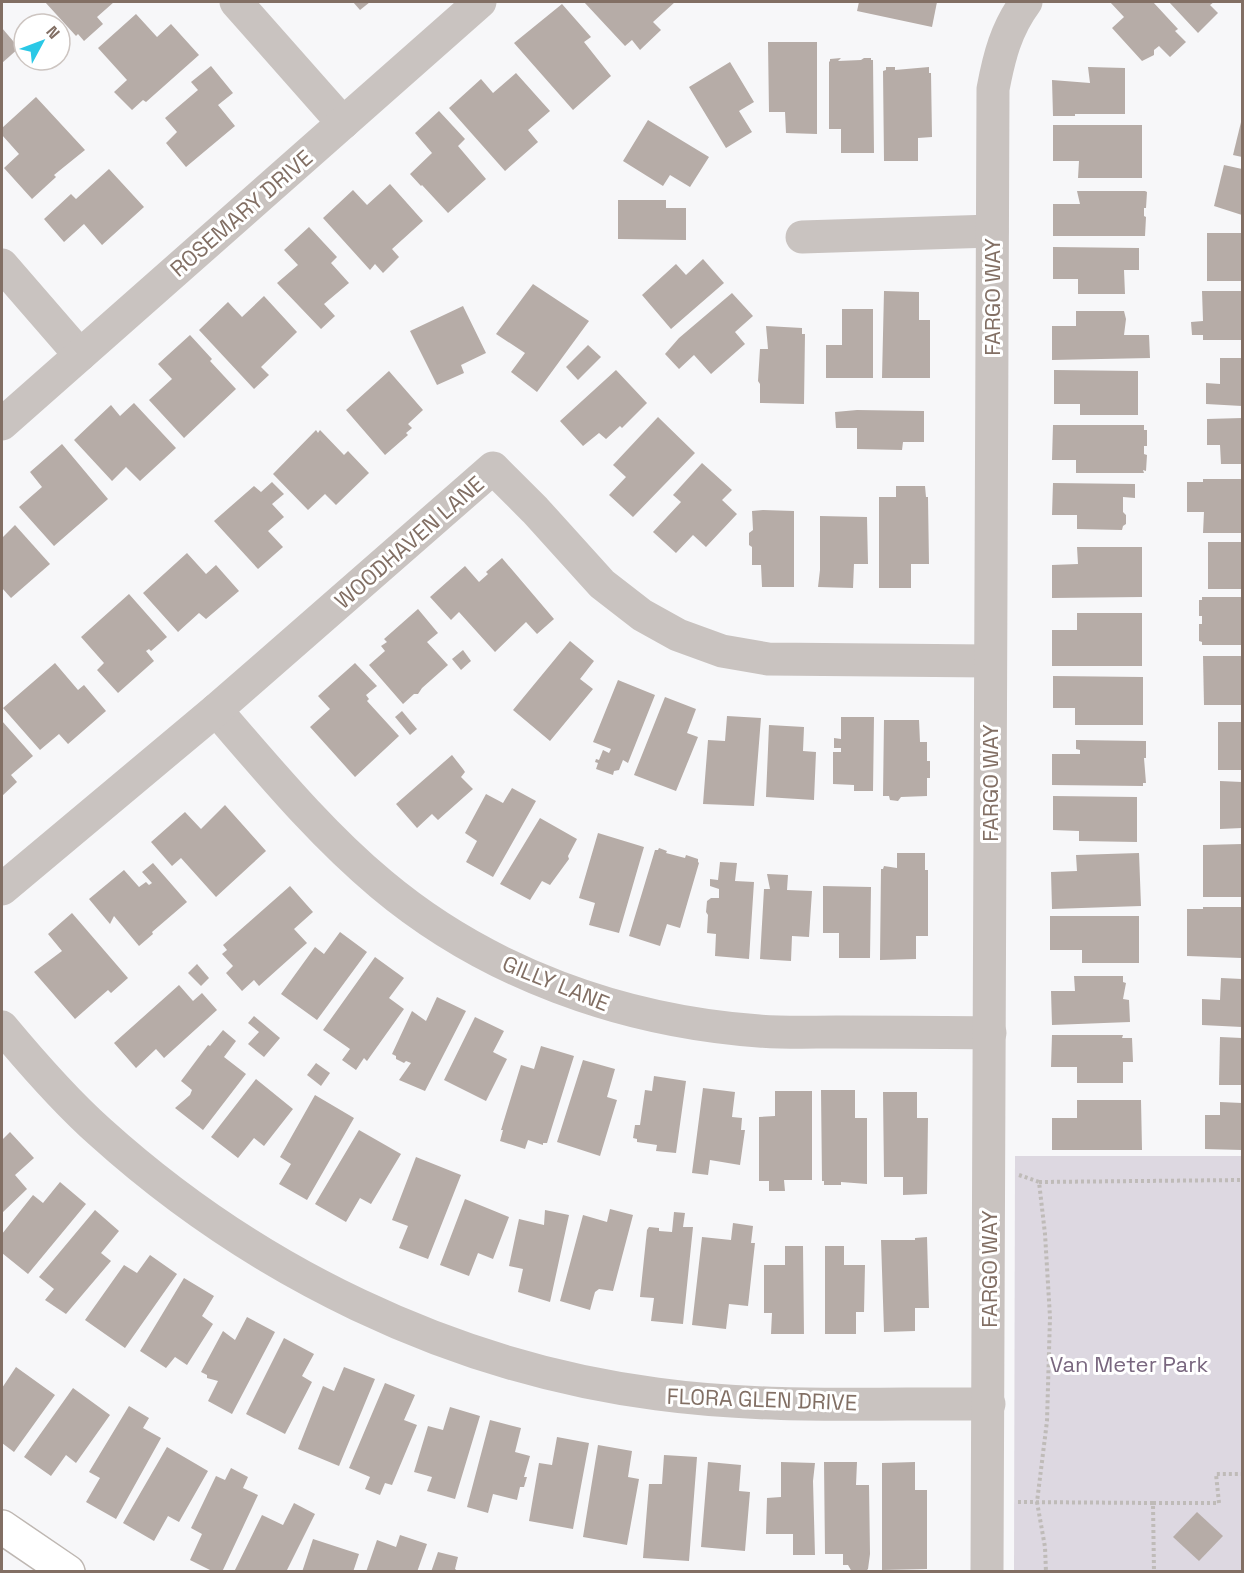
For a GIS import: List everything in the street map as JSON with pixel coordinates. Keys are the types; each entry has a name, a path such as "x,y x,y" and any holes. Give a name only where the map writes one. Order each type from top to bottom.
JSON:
{"street":[{"path":"236,2 343,123"},
{"name":"ROSEMARY DRIVE","path":"2,424 480,2"},
{"name":"FARGO WAY","path":"987,1572 993,89 1000,52 1016,15 1026,2"},
{"path":"802,237 992,231"},
{"path":"2,265 80,355"},
{"name":"WOODHAVEN LANE","path":"2,889 216,711 493,468 535,510 602,584 642,615 678,635 722,651 768,659 990,661"},
{"name":"GILLY LANE","path":"216,711 335,843 382,885 437,925 496,959 557,987 623,1009 690,1024 749,1030 990,1033"},
{"name":"FLORA GLEN DRIVE","path":"2,1027 98,1131 167,1189 250,1246 330,1292 404,1326 483,1355 571,1379 656,1394 743,1402 989,1404"},
{"path":"2,1527 68,1572"}],"path":[{"path":"1018,1175 1039,1182 1242,1180"},
{"path":"1039,1182 1046,1234 1050,1317 1047,1420 1037,1502 1045,1546 1046,1572"},
{"path":"1018,1502 1219,1503 1216,1474 1242,1474"},
{"path":"1153,1503 1155,1572"}],"green space":[{"name":"Van Meter Park","path":"1015,1156 1242,1156 1242,1571 1014,1572"}],"building":[{"path":"45,2 114,2 97,17 103,24 84,41 78,34 76,36 72,32 72,12 54,12"},
{"path":"353,2 370,2 360,10"},
{"path":"584,2 675,2 653,22 661,30 640,50 632,40 625,46"},
{"path":"859,2 937,2 932,27 857,11"},
{"path":"1110,2 1153,2 1178,29 1175,31 1186,42 1170,57 1159,46 1154,50 1154,55 1142,61 1112,28 1124,17"},
{"path":"1169,2 1214,2 1210,5 1218,13 1198,33"},
{"path":"562,4 591,37 584,42 611,76 573,110 514,43"},
{"path":"136,14 157,37 171,24 199,55 146,102 143,100 132,110 114,92 127,80 98,48"},
{"path":"2,28 12,40 12,54 2,63"},
{"path":"768,42 817,42 817,134 786,133 785,112 769,112"},
{"path":"841,58 838,61 864,58 873,60 874,153 841,153 841,129 829,129 829,62 830,59"},
{"path":"730,62 754,102 739,111 752,132 726,148 689,87"},
{"path":"211,66 233,93 218,105 235,126 186,167 166,143 177,132 165,118 198,90 191,82"},
{"path":"886,67 895,67 895,70 929,67 932,137 918,138 918,161 884,161 883,71"},
{"path":"1088,67 1125,68 1125,114 1053,116 1052,80 1090,83"},
{"path":"516,73 550,111 528,130 538,142 505,171 449,108 481,79 493,93"},
{"path":"36,97 85,150 54,175 56,177 32,199 4,168 19,154 2,135 2,128"},
{"path":"439,111 465,139 458,146 486,179 448,213 410,174 432,153 415,133"},
{"path":"1242,118 1242,157 1233,155"},
{"path":"648,120 709,157 690,187 670,175 663,186 623,161"},
{"path":"1053,125 1142,125 1142,178 1078,178 1079,161 1053,161"},
{"path":"1224,165 1242,169 1242,215 1214,206"},
{"path":"109,169 144,207 102,245 84,224 64,242 44,219 71,194 76,199"},
{"path":"390,184 423,221 392,249 399,257 383,273 375,264 370,270 323,218 353,190 367,205"},
{"path":"1077,191 1147,192 1146,208 1144,208 1145,236 1053,236 1053,204 1080,204"},
{"path":"618,200 666,200 666,208 686,208 686,240 618,239"},
{"path":"309,227 337,257 331,263 349,283 324,304 335,316 321,329 277,283 298,265 284,250"},
{"path":"1207,233 1242,233 1242,281 1207,281"},
{"path":"1053,247 1139,248 1139,270 1124,270 1125,294 1078,294 1078,279 1053,279"},
{"path":"703,259 724,283 671,329 642,295 676,264 686,275"},
{"path":"533,284 589,321 537,392 511,372 525,353 496,334"},
{"path":"884,291 919,292 919,320 930,320 930,378 882,378"},
{"path":"1202,291 1242,291 1242,340 1203,340 1203,335 1192,335 1191,322 1203,321"},
{"path":"732,293 753,316 735,332 745,344 711,374 694,355 679,369 665,354 679,338"},
{"path":"264,296 297,332 261,367 269,375 254,389 199,330 228,302 242,317"},
{"path":"463,306 486,353 461,365 464,373 437,385 410,331"},
{"path":"842,309 873,309 873,378 826,378 826,345 842,345"},
{"path":"1076,311 1124,311 1126,319 1124,335 1149,335 1150,358 1052,360 1052,326 1076,326"},
{"path":"766,326 802,328 802,334 805,334 804,404 760,403 758,381 760,349 768,349"},
{"path":"190,335 236,389 184,438 149,400 172,379 158,364"},
{"path":"588,345 601,357 578,380 566,367"},
{"path":"1220,358 1242,358 1242,406 1206,404 1206,383 1220,384"},
{"path":"616,370 647,403 622,428 620,426 606,439 599,433 583,446 560,421"},
{"path":"1054,370 1138,371 1138,415 1080,415 1080,404 1054,404"},
{"path":"389,371 423,410 408,424 412,428 406,433 408,435 385,455 346,410"},
{"path":"134,403 176,448 140,481 126,467 112,481 74,440 111,405 120,416"},
{"path":"924,411 924,442 903,442 902,450 857,449 857,428 836,428 835,412"},
{"path":"658,417 695,453 633,517 609,495 626,477 613,465"},
{"path":"1242,418 1242,464 1221,464 1220,445 1207,445 1207,419"},
{"path":"1053,425 1144,425 1144,430 1147,430 1147,446 1144,446 1144,454 1147,455 1146,471 1143,470 1144,473 1076,473 1076,460 1052,460"},
{"path":"316,430 318,433 320,430 344,455 348,451 369,473 336,505 325,494 308,510 273,474"},
{"path":"62,444 108,499 54,546 19,507 42,487 30,472"},
{"path":"702,463 732,490 722,500 737,514 706,547 693,535 676,553 653,532 681,502 673,495"},
{"path":"1203,479 1242,479 1242,533 1203,533 1204,512 1187,512 1187,482 1203,482"},
{"path":"272,482 284,494 272,504 284,517 268,531 283,547 258,569 214,521 254,486 261,492"},
{"path":"1053,483 1135,484 1135,498 1123,497 1126,524 1122,530 1077,529 1077,515 1052,515"},
{"path":"896,486 925,486 926,497 928,497 929,564 911,564 911,588 879,588 879,497 896,497"},
{"path":"752,511 794,511 794,587 762,587 761,565 752,565 749,533 753,530"},
{"path":"820,516 867,517 868,564 854,564 853,588 818,587"},
{"path":"15,525 50,564 11,598 2,588 2,538"},
{"path":"1208,542 1242,542 1242,589 1208,589"},
{"path":"1077,547 1142,547 1142,597 1052,598 1052,565 1078,564"},
{"path":"187,553 206,574 216,565 239,591 206,619 199,613 178,632 143,593"},
{"path":"502,558 554,619 537,634 526,622 495,652 459,612 451,620 430,597 465,566 479,582 488,574 486,572"},
{"path":"129,594 167,637 151,651 149,649 146,651 154,661 118,693 97,670 104,663 81,637"},
{"path":"1202,597 1242,597 1242,645 1202,645 1199,641 1199,624 1202,624 1202,616 1199,616 1199,600 1202,600"},
{"path":"418,609 438,633 427,642 448,665 418,694 414,694 403,704 369,665 385,651 381,646 387,642 384,639"},
{"path":"1077,613 1142,613 1142,666 1052,666 1052,630 1077,630"},
{"path":"570,641 594,661 580,679 593,689 550,741 513,710"},
{"path":"463,650 471,661 461,670 452,659"},
{"path":"1203,656 1242,656 1242,705 1204,705"},
{"path":"55,663 78,690 84,685 106,711 68,744 59,734 40,750 3,708"},
{"path":"355,663 377,686 366,695 369,699 367,701 399,736 355,777 310,727 330,709 318,696"},
{"path":"1053,676 1143,677 1143,725 1075,725 1075,708 1053,708"},
{"path":"618,680 655,695 628,763 623,760 619,770 614,771 613,775 596,769 598,763 595,762 596,759 599,760 603,750 609,753 611,749 593,742"},
{"path":"665,697 696,709 687,733 698,737 676,791 634,775"},
{"path":"402,711 417,729 410,735 395,717"},
{"path":"727,716 761,718 754,806 703,804 708,740 725,741"},
{"path":"841,717 874,717 873,791 854,791 854,785 833,784 833,752 841,752 841,748 834,748 834,738 841,739"},
{"path":"884,720 919,720 920,742 927,742 927,761 930,761 927,796 901,797 898,801 890,800 889,796 883,796"},
{"path":"2,721 33,756 11,775 17,782 2,796"},
{"path":"1218,722 1242,722 1242,770 1218,770"},
{"path":"769,725 804,727 803,751 816,752 814,800 766,797"},
{"path":"1076,740 1146,741 1146,758 1144,758 1146,783 1143,783 1143,786 1052,785 1052,754 1080,754 1080,750 1076,749"},
{"path":"452,755 465,772 461,777 473,789 438,820 432,814 417,828 396,804"},
{"path":"1220,781 1242,782 1242,828 1220,829"},
{"path":"512,788 536,801 493,877 466,862 477,841 465,833 486,794 503,803"},
{"path":"1053,796 1137,797 1137,842 1079,841 1079,831 1053,830"},
{"path":"225,805 266,851 216,897 181,858 172,866 151,842 185,812 201,829"},
{"path":"540,818 577,839 568,856 569,859 550,885 542,881 530,900 500,884"},
{"path":"598,833 644,847 619,933 589,925 595,903 579,898"},
{"path":"1242,844 1242,897 1203,897 1203,845"},
{"path":"659,848 667,851 666,853 698,859 699,863 680,928 667,924 660,946 629,936 655,850"},
{"path":"897,853 925,853 925,870 928,870 928,936 916,936 916,959 880,960 881,869 884,866 897,868"},
{"path":"1139,853 1141,906 1052,909 1051,872 1077,871 1076,855"},
{"path":"720,862 737,863 735,881 754,882 749,959 715,956 716,934 707,933 707,901 711,898 719,898 719,889 710,886 710,879 718,880"},
{"path":"153,863 187,902 139,946 114,916 110,924 89,899 124,870 139,887 146,882 149,885 152,883 142,872"},
{"path":"767,874 788,875 787,890 812,891 809,937 792,936 791,961 760,959 764,889 770,889"},
{"path":"290,886 313,912 294,929 307,943 259,986 254,980 242,991 226,973 233,966 222,954 227,950 223,945"},
{"path":"823,886 871,887 870,958 839,958 839,933 823,933"},
{"path":"1203,907 1242,907 1242,958 1187,956 1187,909 1203,909"},
{"path":"72,913 128,978 111,993 108,990 75,1019 34,972 62,951 48,934"},
{"path":"1050,916 1139,916 1139,963 1082,963 1082,950 1050,950"},
{"path":"340,932 367,952 317,1020 281,994 315,947 324,954"},
{"path":"375,957 404,978 389,998 404,1009 367,1061 364,1058 356,1070 342,1060 350,1049 323,1030"},
{"path":"197,964 209,978 201,986 188,973"},
{"path":"1074,976 1123,976 1123,982 1126,983 1123,999 1129,1000 1130,1022 1052,1025 1051,991 1075,991"},
{"path":"1221,978 1242,979 1242,1027 1202,1025 1202,999 1220,1000"},
{"path":"179,985 193,1001 202,993 217,1010 164,1058 156,1049 136,1068 114,1043"},
{"path":"437,997 466,1011 425,1091 399,1080 411,1063 406,1061 404,1063 392,1054 412,1011 426,1021"},
{"path":"254,1016 280,1038 264,1057 248,1044 259,1032 248,1023"},
{"path":"475,1017 504,1031 493,1052 507,1059 486,1101 444,1080"},
{"path":"223,1030 236,1041 224,1057 246,1074 203,1130 175,1108 190,1095 192,1090 181,1081 208,1045 210,1046"},
{"path":"1052,1035 1123,1035 1122,1038 1132,1038 1133,1062 1123,1062 1123,1083 1077,1083 1077,1067 1051,1067"},
{"path":"1220,1037 1242,1038 1242,1085 1219,1085"},
{"path":"541,1046 574,1056 547,1143 543,1145 528,1140 525,1149 500,1141 503,1130 501,1130 521,1065 534,1069"},
{"path":"583,1060 615,1069 607,1097 617,1100 600,1156 557,1142"},
{"path":"316,1063 330,1073 321,1086 307,1075"},
{"path":"654,1076 686,1081 676,1153 656,1151 657,1145 637,1142 637,1139 633,1138 635,1125 640,1125 645,1090 652,1091"},
{"path":"256,1079 293,1109 264,1146 254,1138 238,1158 211,1137"},
{"path":"703,1088 735,1092 732,1117 742,1118 741,1130 745,1130 740,1165 710,1160 708,1175 692,1173"},
{"path":"821,1090 855,1090 855,1118 867,1118 867,1184 841,1182 841,1185 824,1185 822,1181"},
{"path":"775,1091 812,1091 812,1180 784,1180 785,1191 769,1191 769,1181 759,1181 759,1117 775,1116"},
{"path":"883,1092 917,1092 917,1118 928,1118 927,1194 903,1195 903,1177 884,1177"},
{"path":"315,1095 354,1118 307,1200 279,1184 291,1164 280,1157"},
{"path":"1077,1100 1141,1100 1142,1150 1052,1150 1052,1118 1077,1118"},
{"path":"1220,1102 1242,1103 1242,1150 1205,1149 1205,1115 1220,1115"},
{"path":"359,1130 401,1154 371,1204 360,1198 346,1222 315,1204"},
{"path":"10,1132 34,1158 15,1175 27,1189 2,1213 2,1140"},
{"path":"416,1157 461,1175 428,1259 399,1248 408,1226 392,1220"},
{"path":"60,1182 86,1204 28,1274 2,1253 2,1234 33,1195 43,1203"},
{"path":"465,1199 509,1217 493,1259 478,1253 469,1276 440,1265"},
{"path":"610,1209 633,1215 613,1291 599,1289 595,1292 590,1310 560,1301 583,1215 607,1222"},
{"path":"95,1210 119,1231 101,1253 111,1261 66,1314 45,1300 54,1289 39,1277"},
{"path":"545,1210 569,1215 550,1302 518,1292 523,1269 509,1266 519,1219 544,1225"},
{"path":"674,1212 685,1213 683,1227 693,1227 683,1324 651,1321 654,1298 640,1297 647,1230 649,1227 672,1232"},
{"path":"733,1223 753,1226 751,1243 755,1243 748,1306 729,1304 726,1329 692,1325 702,1237 731,1240"},
{"path":"927,1237 929,1308 915,1308 915,1331 884,1332 881,1240 915,1240 915,1238"},
{"path":"785,1246 803,1246 804,1334 771,1334 772,1313 764,1313 764,1265 785,1265"},
{"path":"825,1246 844,1246 844,1265 865,1265 864,1312 856,1312 856,1334 825,1334"},
{"path":"150,1255 177,1274 125,1348 85,1320 124,1265 137,1273"},
{"path":"184,1278 214,1296 202,1316 213,1324 187,1365 175,1357 166,1368 140,1351"},
{"path":"247,1317 275,1332 232,1414 208,1401 218,1381 207,1378 207,1375 201,1372 223,1331 235,1340"},
{"path":"284,1338 314,1354 302,1376 312,1382 285,1434 246,1414"},
{"path":"16,1367 55,1395 14,1452 2,1443 2,1388"},
{"path":"344,1367 375,1379 339,1466 298,1449 323,1386 334,1391"},
{"path":"385,1383 415,1395 404,1420 417,1425 392,1485 385,1483 380,1495 365,1489 370,1477 349,1468"},
{"path":"73,1388 110,1415 76,1463 66,1455 51,1476 24,1457"},
{"path":"129,1406 149,1418 143,1428 161,1438 116,1519 86,1502 100,1478 89,1472"},
{"path":"450,1407 480,1416 455,1499 427,1491 432,1477 414,1472 428,1426 443,1430"},
{"path":"490,1420 521,1428 515,1452 530,1456 524,1477 527,1477 524,1487 520,1487 517,1500 493,1494 488,1513 467,1507"},
{"path":"557,1437 589,1443 573,1529 529,1521 539,1463 552,1465"},
{"path":"598,1445 632,1451 628,1477 639,1479 627,1545 583,1537"},
{"path":"167,1447 208,1471 179,1522 168,1516 154,1541 123,1523"},
{"path":"664,1455 697,1457 689,1561 643,1558 649,1484 662,1484"},
{"path":"708,1462 741,1465 739,1491 750,1492 745,1551 701,1547"},
{"path":"781,1462 815,1463 813,1481 815,1555 793,1555 793,1534 766,1534 767,1498 781,1497"},
{"path":"824,1462 857,1462 856,1485 869,1485 870,1554 868,1569 865,1572 852,1572 848,1565 843,1565 843,1554 825,1554"},
{"path":"915,1462 915,1490 927,1490 927,1569 882,1570 882,1463"},
{"path":"231,1468 248,1477 243,1488 258,1495 222,1572 214,1572 190,1560 202,1534 191,1528 216,1476 225,1480"},
{"path":"294,1503 315,1514 286,1572 234,1572 262,1515 283,1525"},
{"path":"1197,1512 1223,1536 1199,1561 1173,1537"},
{"path":"400,1535 427,1544 417,1572 366,1572 377,1540 396,1547"},
{"path":"313,1539 359,1554 353,1572 302,1572"},
{"path":"438,1552 458,1557 455,1569 459,1572 431,1572"}]}
